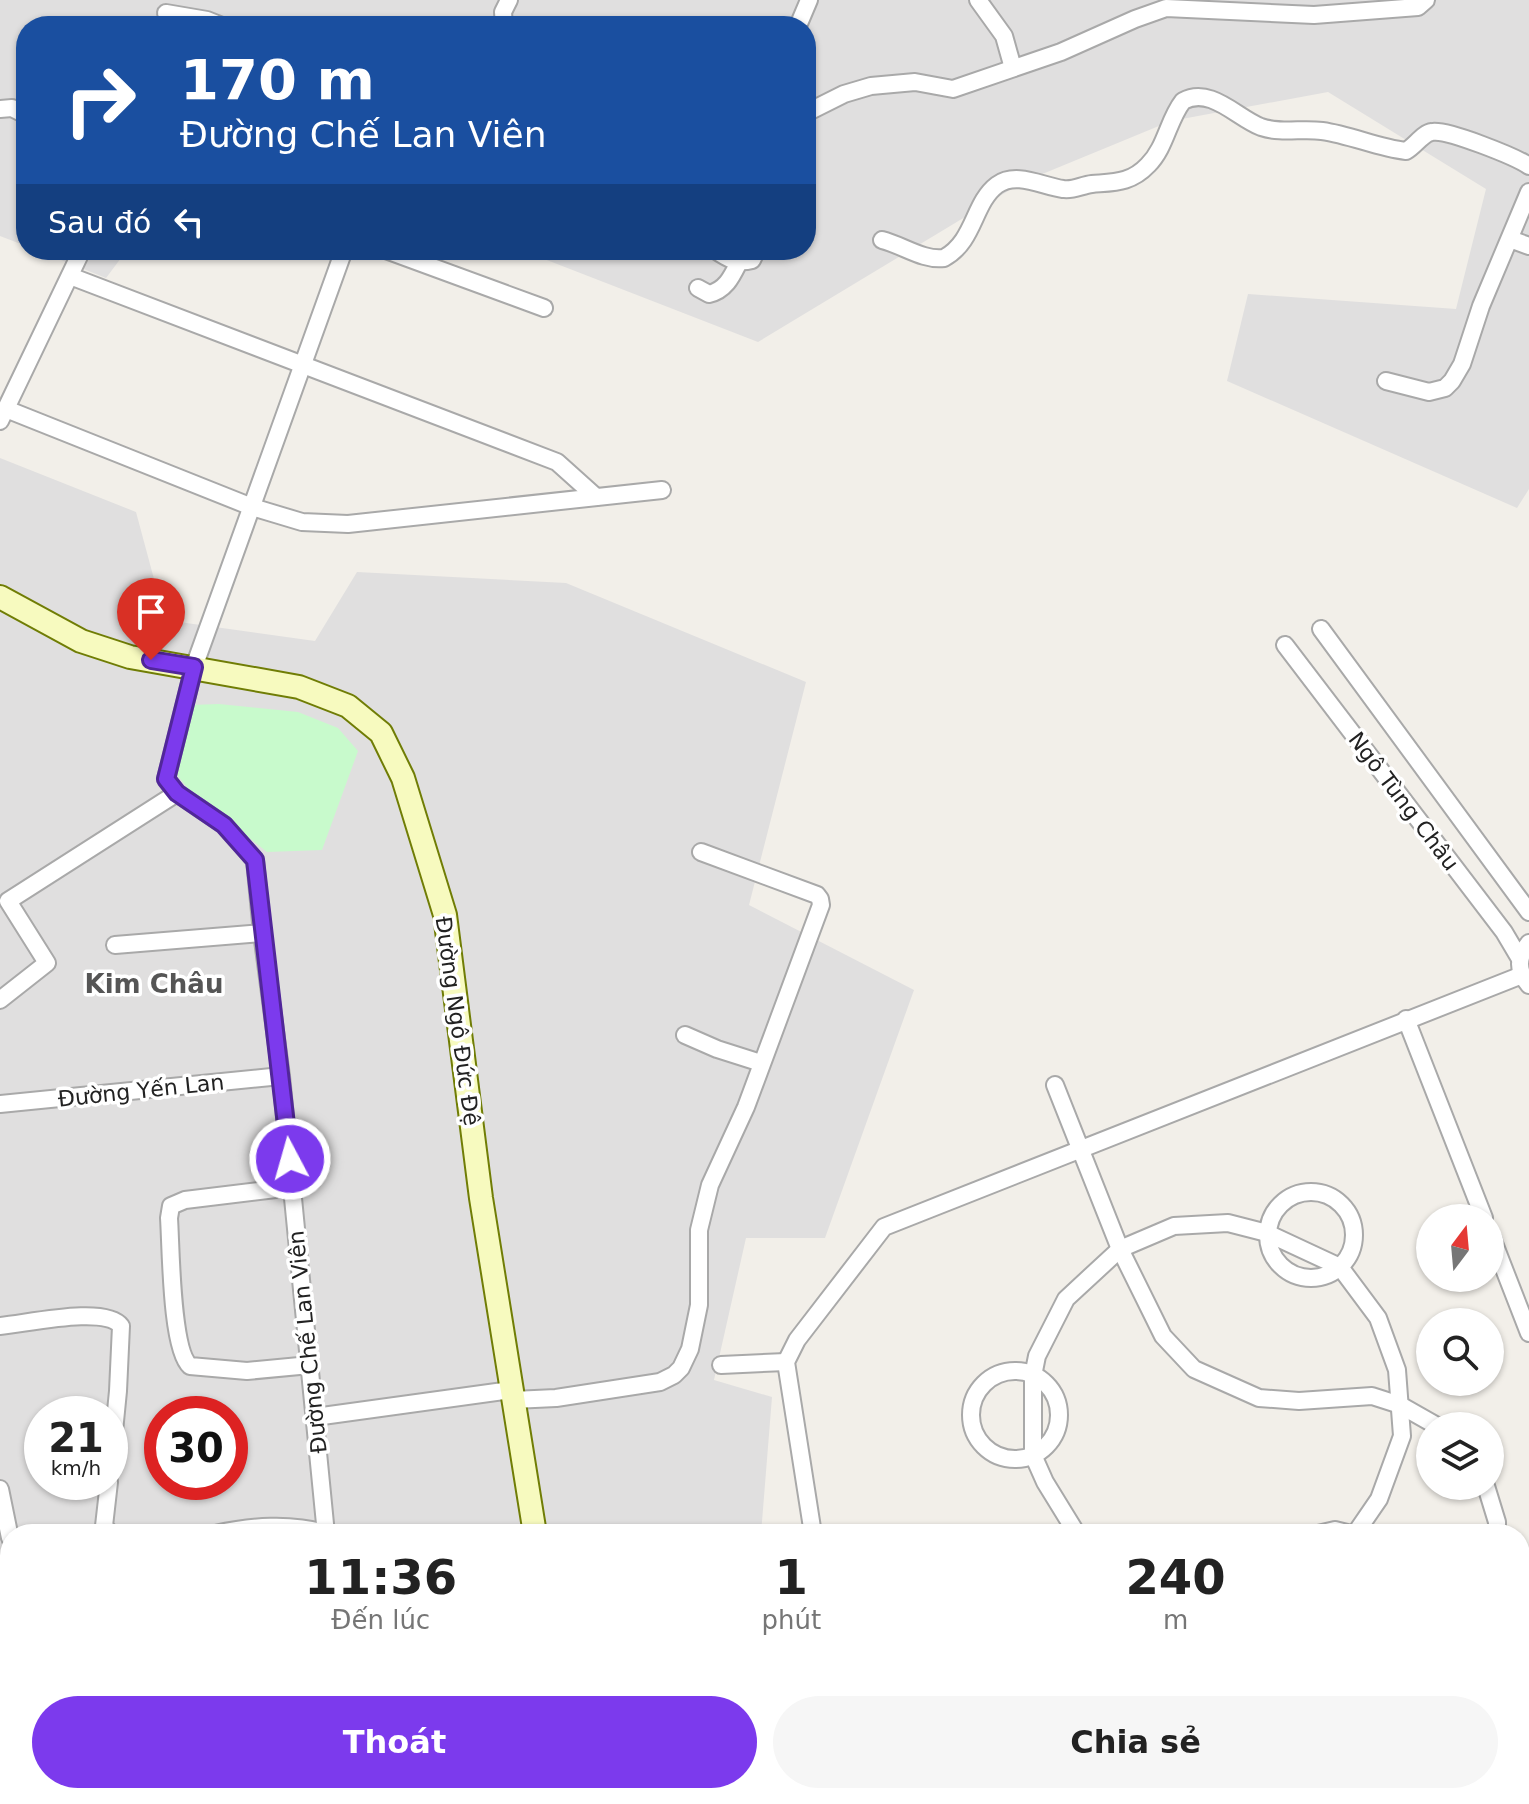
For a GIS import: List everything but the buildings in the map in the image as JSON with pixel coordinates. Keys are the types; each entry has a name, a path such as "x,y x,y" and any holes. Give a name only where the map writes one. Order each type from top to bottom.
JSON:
{"main road":[{"name":"Đường Ngô Đức Đệ","path":"0,597 81,641 130,657 299,687 348,706 381,733 403,778 445,915 481,1198 533,1524"}],"street":[{"path":"978,0 1004,36 1013,68"},
{"path":"816,108 844,94 871,86 915,82 953,89 1061,52 1150,6 1314,15 1418,7 1428,1"},
{"path":"882,240 925,257 944,258 963,243 988,196 1004,182 1023,180 1066,190 1090,184 1120,183 1133,178 1152,161 1183,101 1196,96 1212,100 1255,124 1272,129 1321,130 1406,151 1428,133 1441,132 1508,154 1529,166"},
{"path":"1386,381 1429,392 1445,388 1452,381 1462,364 1481,306 1529,192"},
{"path":"1510,239 1529,246"},
{"path":"77,260 3,415 252,507 302,522 348,524 662,490"},
{"path":"0,1000 47,963 4,895 177,793 166,779 194,667 340,260"},
{"path":"413,260 544,308"},
{"path":"731,260 752,260"},
{"path":"698,288 709,294 719,292 739,262"},
{"path":"70,276 557,462 596,497"},
{"name":"Ngô Tùng Châu","path":"1321,629 1529,912"},
{"name":"Ngô Tùng Châu","path":"1285,645 1504,932 1524,973"},
{"name":"Đường Chế Lan Viên","path":"177,793 224,825 255,860 281,1076 325,1524"},
{"path":"315,1417 512,1395 556,1398 660,1382 681,1368 690,1349 699,1305 701,1216 710,1185 746,1107 807,946 819,912 820,899 809,891 701,852"},
{"path":"115,945 262,933"},
{"path":"811,1524 786,1362 797,1340 884,1227 1524,973 1529,943"},
{"path":"1406,1019 1479,1204"},
{"path":"685,1035 761,1063"},
{"name":"Đường Yến Lan","path":"0,1104 281,1076"},
{"path":"1055,1085 1120,1249 1163,1336 1194,1369 1259,1398 1299,1401 1372,1396 1416,1414"},
{"path":"292,1187 173,1203 169,1218 176,1320 183,1358 190,1366 247,1371 310,1365"},
{"path":"1304,1192 1319,1192 1333,1197 1345,1207 1355,1234 1353,1249 1340,1267 1323,1277 1309,1279 1284,1269 1275,1259 1267,1233 1271,1218 1279,1206 1290,1197 1304,1192"},
{"path":"1071,1524 1045,1482 1033,1455 1033,1376 1037,1356 1066,1299 1120,1249 1174,1226 1228,1223 1267,1233 1340,1267 1378,1318 1397,1370 1402,1436 1379,1499 1360,1524"},
{"path":"1504,1269 1529,1333"},
{"path":"0,1326 89,1316 117,1320 121,1326 116,1396"},
{"path":"721,1365 786,1362"},
{"path":"1009,1372 1033,1376 1048,1386 1055,1399 1059,1413 1057,1427 1051,1440 1033,1455 1014,1459 999,1456 986,1449 977,1438 971,1425 975,1396 983,1384 995,1376 1009,1372"},
{"path":"1,1499 7,1524"},
{"path":"104,1524 107,1500"},
{"path":"1490,1500 1497,1524"}],"shaded area":[{"path":"0,0 1529,0 1529,489 1517,508 1227,381 1248,294 1456,309 1486,189 1328,92 1171,121 1023,182 758,342 547,260 816,260 816,16 16,16 16,242 0,236"},
{"path":"61,260 120,260 106,278"},
{"path":"0,458 136,512 165,620 315,641 357,572 566,583 806,682 749,905 914,990 825,1238 746,1238 714,1380 772,1397 762,1524 0,1524"}],"green space":[{"path":"219,704 298,712 338,728 358,751 322,850 267,852 191,792 177,775 191,705"}],"district":[{"name":"Kim Châu","path":"154,984"}],"route":[{"path":"151,660 194,667 166,779 177,793 224,825 255,860 290,1159"}]}
